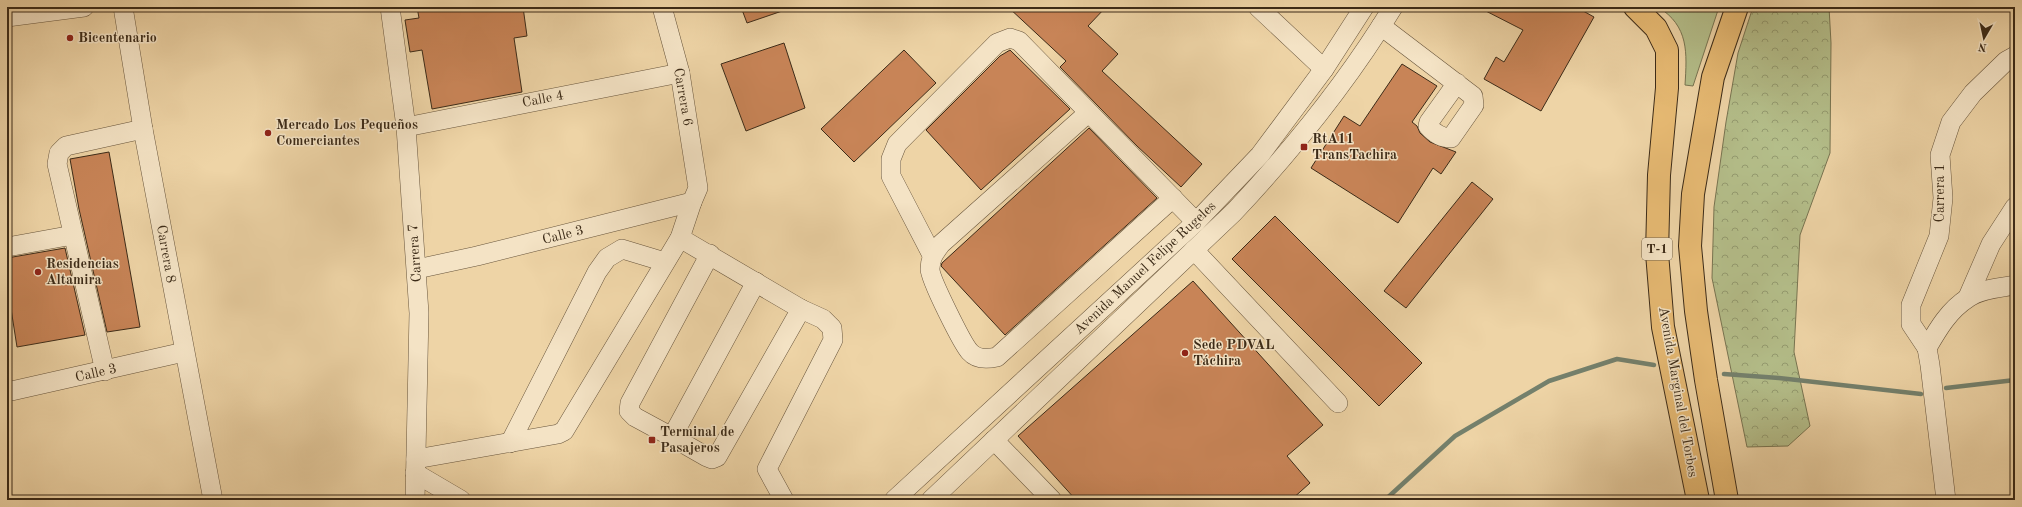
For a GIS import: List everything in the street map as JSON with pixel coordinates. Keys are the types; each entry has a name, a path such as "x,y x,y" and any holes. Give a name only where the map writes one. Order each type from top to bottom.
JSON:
{"highway":[{"name":"Avenida Marginal del Torbes","path":"1635,7 1656,28 1667,50 1667,88 1660,176 1657,253 1663,326 1698,500"},
{"name":"Avenida Marginal del Torbes","path":"1727,500 1706,380 1696,311 1690,246 1693,194 1713,77 1737,7"}],"street":[{"path":"7,18 84,7"},
{"name":"Carrera 8","path":"123,7 143,129 213,500"},
{"name":"Carrera 7","path":"390,7 406,127 417,268 419,313 416,499"},
{"name":"Carrera 6","path":"662,7 680,73 695,195"},
{"path":"1258,7 1324,69"},
{"name":"Avenida Manuel Felipe Rugeles","path":"894,500 1196,222 1260,155 1324,69 1364,7"},
{"name":"Avenida Manuel Felipe Rugeles","path":"931,500 1234,212 1271,173 1350,72 1393,7"},
{"path":"1381,26 1458,83"},
{"path":"932,255 891,176 891,159 897,144 998,43 1010,38 1019,41 1196,222"},
{"name":"Carrera 1","path":"1927,348 1911,324 1911,305 1939,236 1943,198 1940,155 1951,122 1973,93 2006,61 2015,56"},
{"name":"Calle 4","path":"406,127 680,73"},
{"path":"1088,113 941,244 932,255 930,270 939,297 970,353 984,359 996,357 1173,198"},
{"path":"104,371 57,164 59,153 66,146 143,129"},
{"path":"416,466 564,431 680,238 695,195"},
{"name":"Calle 3","path":"417,268 485,254 695,195"},
{"path":"1946,500 1927,348 1943,321 1968,297 1991,244 2011,217"},
{"path":"7,248 73,235"},
{"path":"680,238 710,254 801,309 824,319 832,328 833,340 767,469 784,500"},
{"path":"510,443 597,272 607,258 622,249 665,262"},
{"path":"1194,250 1338,403"},
{"path":"710,254 630,403 629,412 634,417 707,457 712,459 717,458 801,309"},
{"path":"672,437 756,282"},
{"path":"1968,297 1990,289 2015,285"},
{"name":"Calle 3","path":"7,392 184,352"},
{"path":"994,440 1052,500"},
{"path":"416,466 461,500"}],"green space":[{"path":"1658,7 1719,7 1693,86 1685,85 1686,51 1681,32 1676,23 1668,14"},
{"path":"1753,7 1829,7 1831,43 1830,153 1800,235 1794,352 1810,426 1788,446 1747,447 1712,278 1714,207 1726,122 1738,53"}],"building":[{"path":"417,7 523,7 527,36 514,38 522,92 432,109 422,50 410,52 405,20 419,18"},
{"path":"741,7 787,7 788,9 747,23"},
{"path":"1008,7 1106,7 1088,26 1118,54 1102,71 1202,164 1181,187 1137,146 1060,67 1066,61"},
{"path":"1478,7 1576,7 1594,17 1541,111 1484,79 1496,57 1504,62 1523,30"},
{"path":"784,43 805,108 746,131 721,64"},
{"path":"904,50 936,83 854,162 821,129"},
{"path":"1010,50 1070,109 981,190 926,130 1000,56"},
{"path":"1402,64 1437,86 1412,122 1417,126 1420,133 1430,142 1456,152 1441,174 1433,168 1398,223 1311,168 1344,116 1360,126"},
{"path":"1089,128 1157,198 1005,335 941,266 942,263"},
{"path":"109,152 140,327 107,332 79,209 70,159"},
{"path":"1472,182 1493,199 1406,308 1384,291"},
{"path":"1275,216 1422,363 1379,406 1232,259"},
{"path":"65,248 85,335 17,347 9,296 7,296 7,258"},
{"name":"Sede PDVAL Táchira","path":"1193,281 1323,425 1287,456 1310,483 1291,500 1076,500 1018,436"}],"waterway":[{"path":"1385,500 1455,436 1549,381 1617,359 1654,365"},
{"path":"1724,374 1779,378 1921,394"},
{"path":"1946,388 2015,380"}],"place":[{"name":"Bicentenario","path":"70,38"},
{"name":"Mercado Los Pequeños Comerciantes","path":"268,133"},
{"name":"RtA11 TransTachira","path":"1304,147"},
{"name":"Residencias Altamira","path":"38,272"},
{"name":"Sede PDVAL Táchira","path":"1185,353"},
{"name":"Terminal de Pasajeros","path":"652,440"}]}
